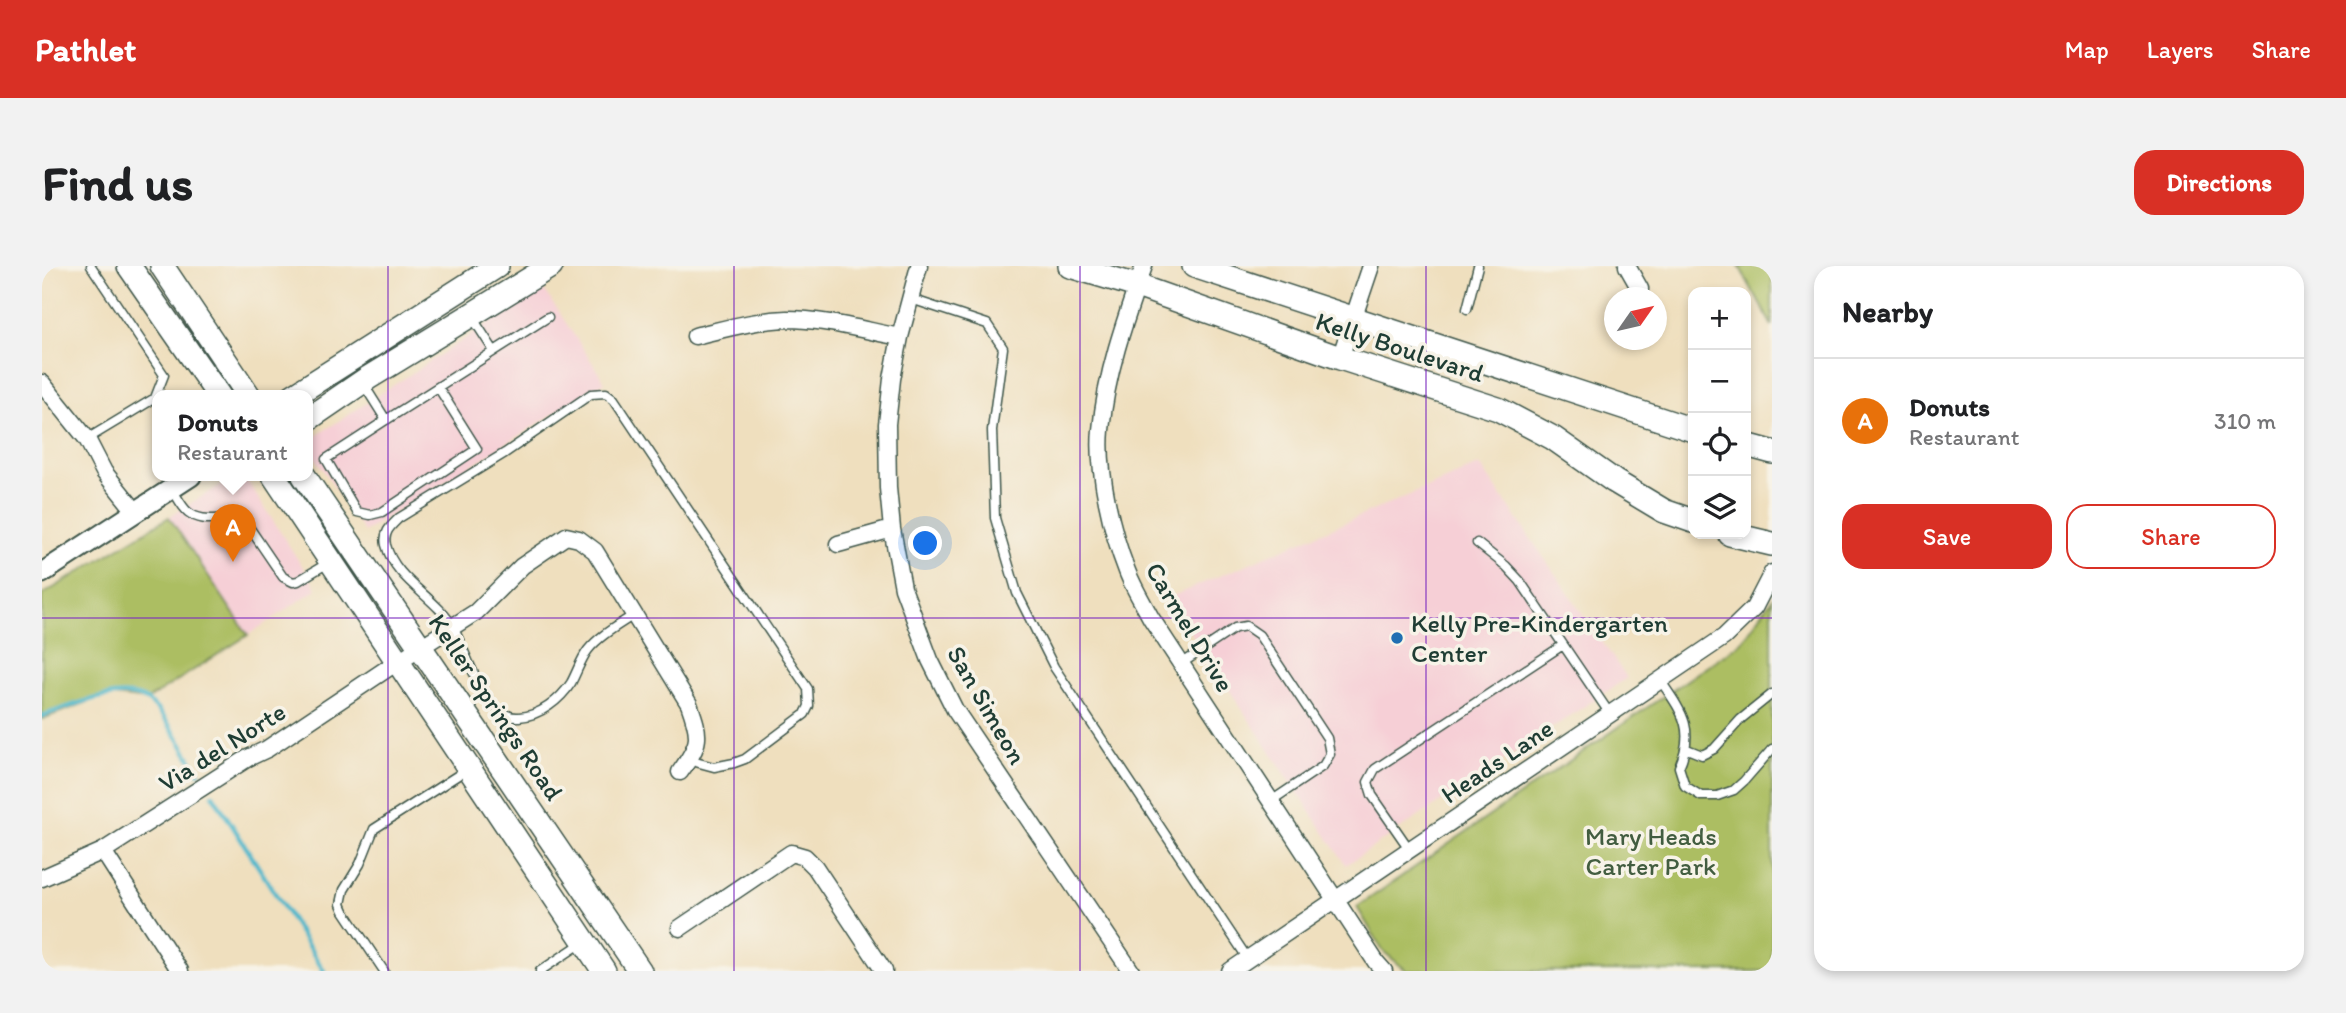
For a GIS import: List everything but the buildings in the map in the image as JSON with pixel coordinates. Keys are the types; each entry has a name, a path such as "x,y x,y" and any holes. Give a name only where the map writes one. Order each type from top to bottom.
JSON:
{"main road":[{"path":"129,266 215,390"},
{"path":"162,266 245,390"},
{"path":"302,390 496,266"},
{"path":"313,416 362,382 551,266"},
{"name":"Kelly Boulevard","path":"1070,266 1141,276 1340,358 1498,409 1553,438 1614,481 1664,511 1688,519"},
{"name":"Kelly Boulevard","path":"1194,266 1688,428"},
{"path":"456,292 471,315"},
{"path":"1751,447 1772,452"},
{"path":"277,481 604,971"},
{"name":"Keller Springs Road","path":"307,481 640,971"},
{"path":"1751,539 1772,544"},
{"path":"584,942 609,926"}],"street":[{"name":"San Simeon","path":"919,266 900,338 887,425 892,529 903,588 930,660 955,710 1131,971"},
{"path":"1340,358 1371,266"},
{"path":"1627,266 1639,287"},
{"name":"Carmel Drive","path":"1141,276 1121,331 1108,382 1100,433 1103,483 1127,571 1151,618 1181,665 1384,971"},
{"path":"695,336 751,322 787,319 821,322 900,338"},
{"path":"42,383 87,439 104,472 136,512"},
{"path":"42,573 184,481"},
{"path":"838,544 892,529"},
{"name":"Via del Norte","path":"42,878 103,851 248,758 267,750 476,612 522,566 566,536 579,539 595,551 635,614"},
{"name":"Heads Lane","path":"1230,971 1724,637 1754,608 1772,573"},
{"path":"635,614 694,716 698,729 696,750 684,766"},
{"path":"103,851 180,971"},
{"path":"680,928 791,853 805,857 815,867 884,971"}],"lane":[{"path":"91,266 164,375 158,390"},
{"path":"1466,309 1478,266"},
{"path":"911,299 987,324 1003,348 992,430 995,518 1017,593 1054,667 1248,959"},
{"path":"471,315 494,351"},
{"path":"357,512 326,459 548,317"},
{"path":"362,382 386,420"},
{"path":"337,524 357,512 370,515 382,512 477,449 438,387"},
{"path":"635,614 587,650 570,684 558,699 536,713 517,718 491,702 480,685 453,627 400,569 389,552 385,542 386,532 398,517 505,453 591,394 606,393 614,399 808,689 809,706 805,714 745,759 714,767 684,766"},
{"path":"87,439 152,400"},
{"path":"172,489 186,510 194,516 207,520 239,518 247,524 283,577 293,582 330,561"},
{"path":"1477,543 1520,581 1610,714"},
{"path":"1181,665 1235,628 1246,626 1259,635 1327,738 1330,754 1323,766 1270,801"},
{"path":"1410,850 1372,795 1368,782 1375,769 1563,645"},
{"path":"1660,681 1684,718 1688,734 1687,749 1679,767 1685,786 1701,796 1717,796 1734,790 1772,749"},
{"path":"1687,749 1702,755 1714,749 1741,719 1772,694"},
{"path":"384,971 344,911 341,904 344,890 360,864 374,829 468,768"},
{"path":"540,971 584,942"}],"shaded area":[{"path":"543,288 605,382 364,532 313,455 313,438"},
{"name":"Kelly Pre-Kindergarten Center","path":"1480,465 1627,678 1346,865 1168,598"},
{"path":"227,481 247,481 317,589 248,635 169,517"}],"green space":[{"path":"1739,266 1772,266 1772,326 1751,287"},
{"path":"169,517 248,635 147,700 106,695 42,719 42,595"},
{"name":"Mary Heads Carter Park","path":"1772,599 1772,971 1407,971 1383,951 1357,907 1741,643"}],"waterway":[{"path":"42,716 95,698 124,694 137,696 155,707 199,773"},
{"path":"213,795 324,971"}],"place":[{"name":"Donuts","path":"233,562"},
{"name":"Kelly Pre-Kindergarten Center","path":"1397,638"}]}
